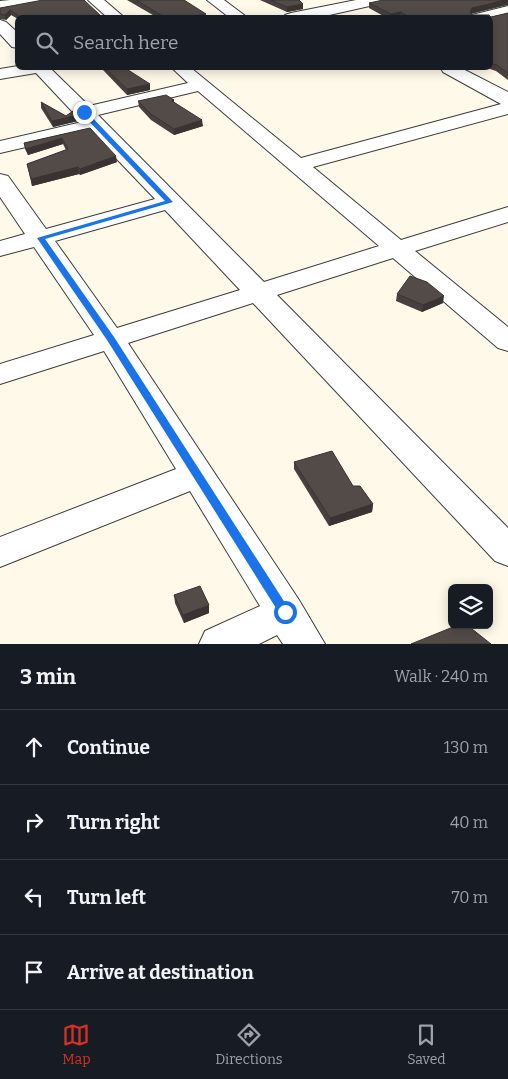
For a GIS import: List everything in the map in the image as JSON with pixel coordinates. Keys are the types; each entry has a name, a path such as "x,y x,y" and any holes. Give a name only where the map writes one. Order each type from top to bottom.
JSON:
{"street":[{"path":"0,6 40,0"},
{"path":"95,0 114,15"},
{"path":"214,0 236,15"},
{"path":"325,0 352,15"},
{"path":"306,15 378,0"},
{"path":"493,16 508,12"},
{"path":"493,22 508,29"},
{"path":"0,25 15,40"},
{"path":"0,74 23,70"},
{"path":"43,70 508,551"},
{"path":"183,70 508,342"},
{"path":"452,70 508,100"},
{"path":"0,147 202,85"},
{"path":"298,165 508,108"},
{"path":"0,181 111,339 305,644"},
{"path":"0,249 170,202"},
{"path":"0,374 508,214"},
{"path":"0,552 196,474"},
{"path":"220,644 285,612"}],"building":[{"path":"43,0 84,0 100,15 18,15 10,10 5,15 0,14 0,8"},
{"path":"136,0 184,0 206,14 200,15 161,15"},
{"path":"271,0 299,0 303,4 287,7"},
{"path":"383,0 505,0 472,8 470,12 472,15 406,15 401,12 391,14 369,3"},
{"path":"508,13 508,73 493,64 493,17"},
{"path":"107,70 128,70 150,84 127,89"},
{"path":"166,95 174,100 172,101 202,120 174,129 151,114 138,101"},
{"path":"41,102 66,116 73,111 78,115 52,121"},
{"path":"90,128 116,156 80,169 78,167 31,179 27,164 68,149 62,138 26,149 24,143"},
{"path":"410,276 427,282 444,296 423,305 397,294"},
{"path":"332,451 353,486 360,486 373,504 330,518 294,462"},
{"path":"200,586 209,605 183,615 174,595"},
{"path":"448,629 472,629 491,644 411,644"}],"route":[{"path":"84,112 170,202 40,238 111,339 285,612"}]}
